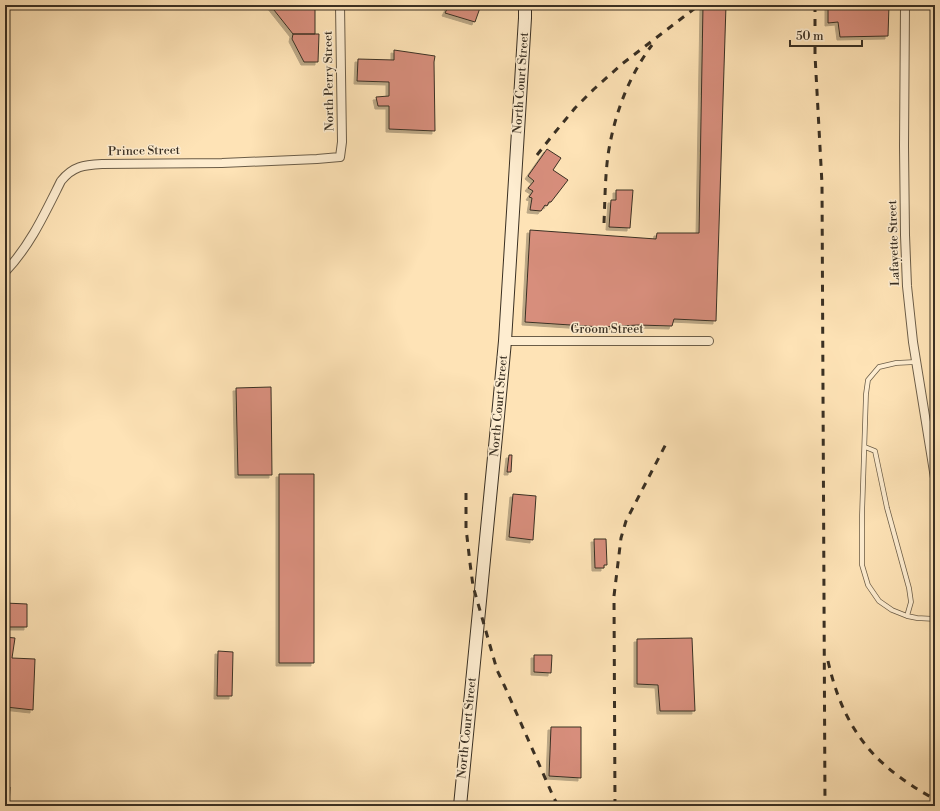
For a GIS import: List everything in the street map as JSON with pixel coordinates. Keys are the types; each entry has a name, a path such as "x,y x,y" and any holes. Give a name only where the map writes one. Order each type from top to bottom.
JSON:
{"main road":[{"name":"North Court Street","path":"460,806 505,341 526,18 525,5"}],"street":[{"name":"North Perry Street","path":"340,5 342,142 340,157"},
{"name":"Lafayette Street","path":"905,5 904,146 907,286 912,342 935,478"},
{"name":"Prince Street","path":"5,272 34,234 61,181 71,171 79,167 102,164 222,163 316,160 340,157"},
{"name":"Groom Street","path":"505,341 709,341"}],"lane":[{"path":"915,362 896,363 879,367 868,380 866,394 862,515 862,566 868,586 879,601 892,610 907,616 935,619"},
{"path":"865,448 874,451 887,508 909,588 910,602 907,616"}],"building":[{"path":"270,5 315,5 315,34 293,34"},
{"path":"449,5 481,5 475,22 445,13"},
{"path":"703,5 726,5 716,321 674,319 672,326 638,325 601,327 525,322 530,230 656,239 657,233 699,233"},
{"path":"828,5 889,5 888,36 840,37 838,22 828,23"},
{"path":"293,34 319,34 318,62 304,62 292,39"},
{"path":"394,50 435,56 435,131 389,129 389,106 378,106 376,97 389,96 389,82 357,81 358,59 394,60"},
{"path":"547,149 561,158 553,170 568,180 551,202 549,202 547,206 545,205 541,211 530,210 532,198 529,197 533,191 528,188 534,181 528,176"},
{"path":"616,190 633,190 630,228 609,227 611,200 616,200"},
{"path":"271,387 272,475 238,475 236,388"},
{"path":"509,455 512,455 511,472 507,472"},
{"path":"279,474 314,474 314,663 279,663"},
{"path":"513,494 536,496 533,540 509,537"},
{"path":"594,539 606,539 607,565 604,565 604,568 595,568"},
{"path":"5,603 27,604 27,627 5,627"},
{"path":"5,637 15,638 12,658 35,659 33,710 6,707 5,711"},
{"path":"692,638 695,711 660,711 658,685 637,684 637,639"},
{"path":"218,651 233,652 232,696 217,696"},
{"path":"534,655 552,655 551,673 534,672"},
{"path":"551,727 581,727 581,778 549,776"},
{"path":"5,786 10,787 9,806 5,806"}],"railway":[{"path":"537,155 575,108 594,89 622,64 699,5"},
{"path":"815,5 815,55 822,184 825,806"},
{"path":"604,223 608,155 618,111 636,70 652,45"},
{"path":"615,806 614,596 621,538 626,521 667,442"},
{"path":"466,493 466,528 473,586 497,670 558,806"},
{"path":"828,661 838,696 845,712 862,741 873,754 901,778 935,799"}]}
